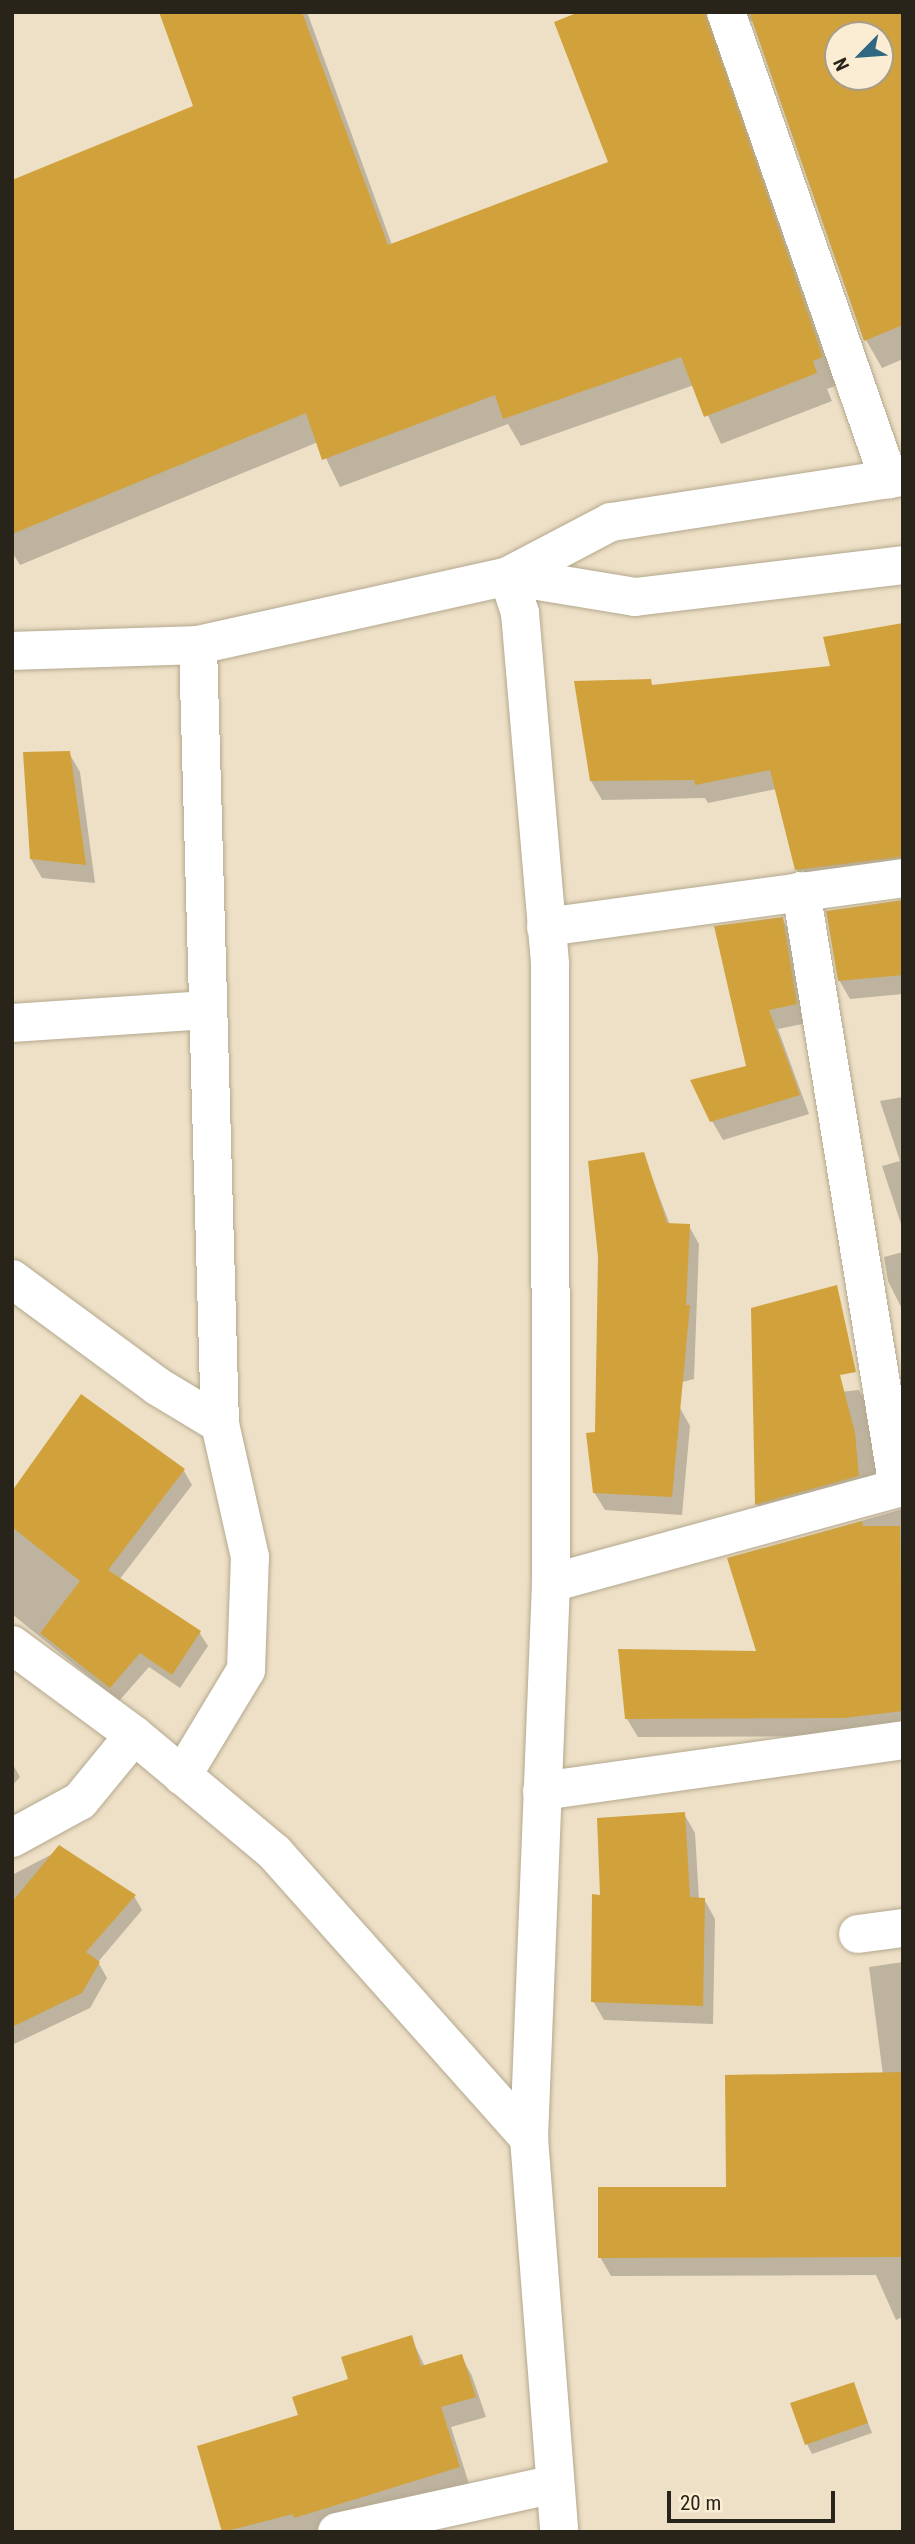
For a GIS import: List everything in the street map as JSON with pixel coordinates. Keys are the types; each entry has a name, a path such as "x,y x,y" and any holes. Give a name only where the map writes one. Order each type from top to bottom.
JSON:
{"street":[{"path":"12,651 198,645 508,576 611,522 896,478 726,12"},
{"path":"508,576 635,597 903,565"},
{"path":"508,576 520,613 546,927 551,1583 529,2138 559,2532"},
{"path":"182,1776 246,1670 250,1557 220,1424 198,645"},
{"path":"546,927 903,878"},
{"path":"551,1583 901,1487 801,891"},
{"path":"12,1023 207,1010"},
{"path":"12,1279 157,1387 220,1424"},
{"path":"12,1645 134,1735 275,1853 529,2138"},
{"path":"12,1839 80,1801 134,1735"},
{"path":"542,1791 903,1740"},
{"path":"858,1934 903,1928"},
{"path":"337,2532 555,2484"}],"building":[{"path":"159,12 302,12 388,245 608,162 554,22 579,12 705,12 823,357 813,361 817,373 704,417 681,357 503,419 495,395 322,460 306,413 12,534 12,180 193,106"},
{"path":"749,12 903,12 903,325 864,341"},
{"path":"903,623 903,857 795,870 770,770 695,785 694,780 590,781 574,681 651,679 652,685 830,666 823,637"},
{"path":"70,751 86,865 30,859 23,752"},
{"path":"903,900 903,975 838,981 826,911"},
{"path":"783,917 797,1004 769,1010 800,1095 710,1122 690,1080 746,1066 714,926"},
{"path":"644,1152 667,1223 690,1224 686,1305 690,1305 672,1497 593,1493 586,1433 595,1432 598,1257 588,1161"},
{"path":"837,1285 856,1372 840,1375 855,1433 859,1476 755,1505 751,1308"},
{"path":"81,1394 185,1469 108,1570 201,1631 172,1675 140,1653 110,1688 40,1633 80,1581 12,1527 12,1491"},
{"path":"862,1521 863,1526 900,1526 903,1711 844,1718 625,1719 618,1649 756,1651 727,1558"},
{"path":"685,1812 690,1897 705,1898 703,2006 591,2002 592,1894 600,1895 597,1818"},
{"path":"59,1845 136,1895 86,1952 100,1962 82,1993 12,2027 12,1902"},
{"path":"903,2072 903,2257 598,2258 598,2187 726,2187 725,2075"},
{"path":"412,2335 421,2366 462,2354 476,2397 441,2407 460,2467 294,2518 293,2514 222,2532 197,2446 298,2415 292,2397 348,2379 341,2357"},
{"path":"854,2382 868,2423 805,2445 790,2403"}]}
